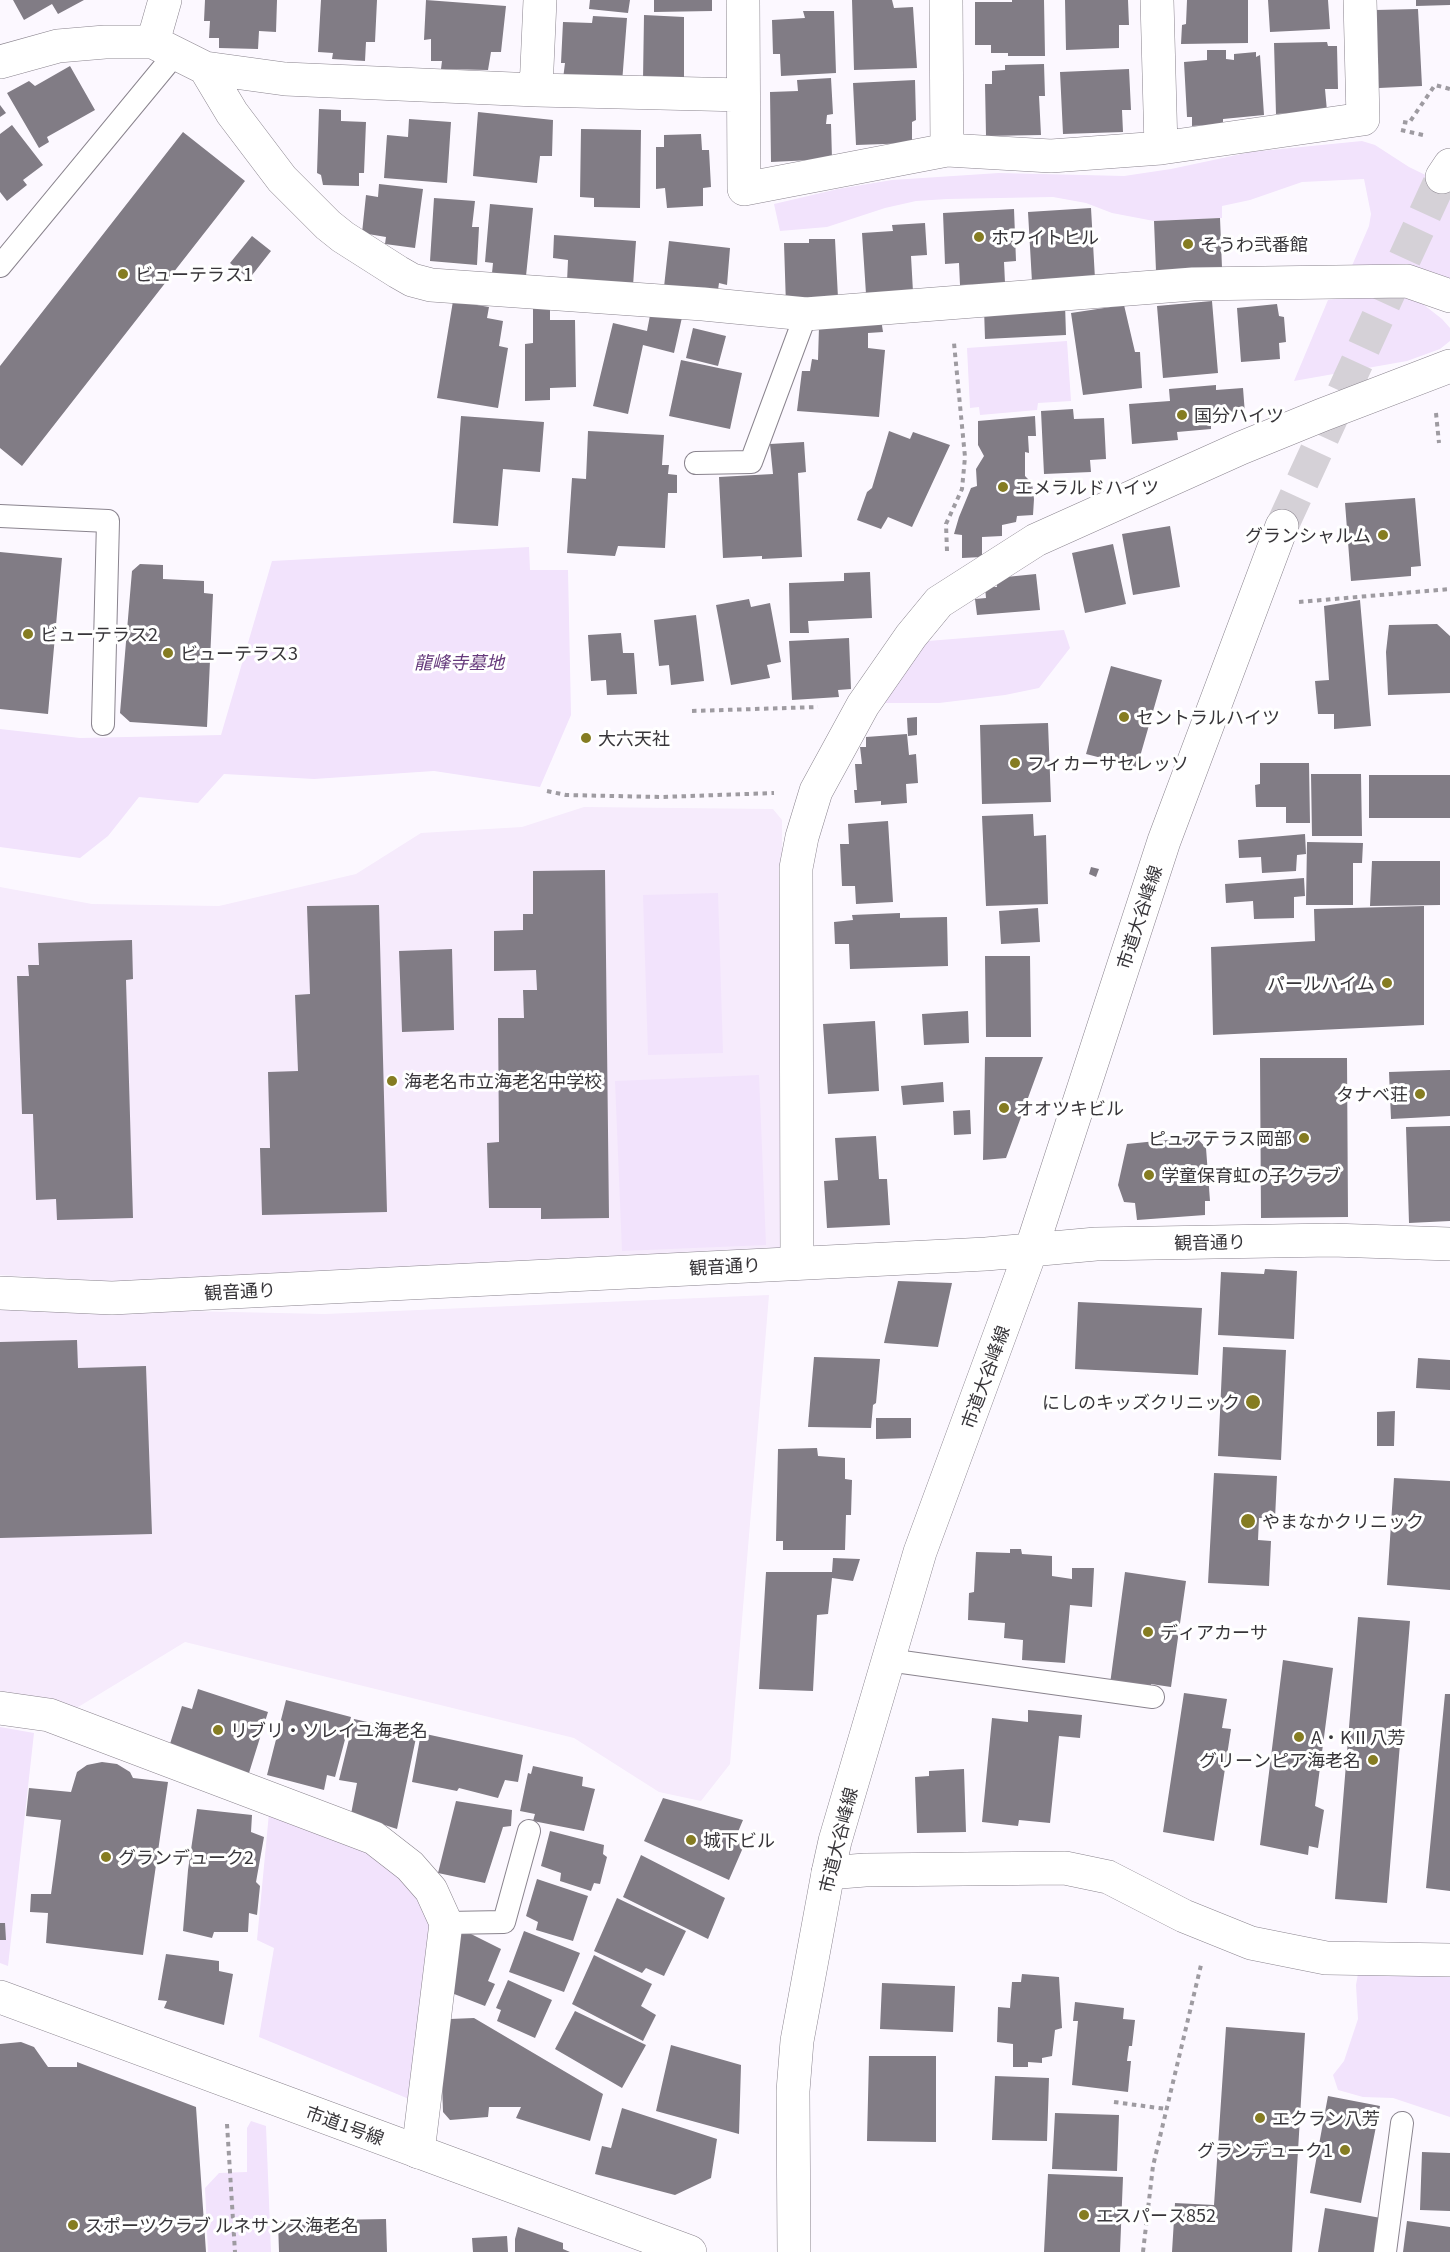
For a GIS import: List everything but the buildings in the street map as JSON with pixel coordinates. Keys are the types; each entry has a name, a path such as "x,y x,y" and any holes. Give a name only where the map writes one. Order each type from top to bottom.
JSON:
{"street":[{"path":"164,48 165,0"},
{"path":"536,90 540,0"},
{"path":"743,0 744,189 947,150 1051,156 1161,148 1363,119 1360,0"},
{"path":"946,0 947,150"},
{"path":"1157,0 1161,148"},
{"path":"0,62 58,46 105,42 164,48 205,68 285,79 536,90 743,95"},
{"path":"205,68 232,113 282,179 328,225 343,237 412,280 431,285 806,314 1193,284 1407,281 1450,296"},
{"path":"797,1263 796,868 802,837 816,791 863,705 911,636 939,602 1036,540 1241,448 1322,414 1450,366"},
{"name":"市道大谷峰線","path":"794,2252 794,2091 797,2041 828,1873 888,1660 920,1552 1031,1250 1164,841 1282,526"},
{"name":"観音通り","path":"0,1293 112,1298 986,1254 1096,1244 1332,1240 1450,1244"},
{"path":"0,1708 49,1715 374,1838 410,1866 431,1890 446,1923 418,2152"},
{"path":"828,1873 865,1870 1065,1868 1108,1877 1184,1916 1251,1943 1326,1958 1450,1960"},
{"name":"市道1号線","path":"0,1997 690,2252"}],"lane":[{"path":"0,266 164,48"},
{"path":"696,463 751,462 806,314"},
{"path":"0,516 108,521 103,724"},
{"path":"888,1660 1153,1696"},
{"path":"446,1923 504,1922 529,1831"},
{"path":"1384,2252 1402,2123"}],"path":[{"path":"1363,119 1380,118 1409,123 1435,85 1450,89"},
{"path":"1396,128 1426,136"},
{"path":"954,345 965,457 962,489 954,507"},
{"path":"1299,602 1450,589"},
{"path":"692,711 863,705"},
{"path":"547,791 566,795 662,797 816,791"},
{"path":"1143,2252 1153,2166 1211,1927"},
{"path":"1114,2102 1166,2109"},
{"path":"227,2116 235,2252"}],"shaded area":[{"name":"海老名市立海老名中学校","path":"584,807 773,809 782,820 784,1257 119,1282 0,1275 0,887 92,904 219,906 356,874 421,833 522,827"},
{"path":"769,1295 730,1764 701,1801 659,1792 574,1738 185,1642 70,1712 0,1694 0,1307 325,1314"}],"green space":[{"path":"1362,141 1375,145 1409,167 1450,187 1450,287 1351,268 1369,226 1371,214 1364,179 1302,182 1250,200 1222,206 1222,218 1154,221 1112,213 1086,203 1053,197 947,199 916,201 885,208 827,227 780,231 774,204 838,189 892,180 999,173 1124,176 1171,169 1251,152"},
{"path":"1377,293 1419,301 1450,328 1450,341 1440,349 1407,361 1294,381 1328,300"},
{"path":"1067,341 1071,401 1038,403 1037,410 980,415 979,407 970,408 967,348"},
{"name":"龍峰寺墓地","path":"529,547 530,570 568,570 571,715 540,787 434,771 314,779 224,774 198,803 139,797 108,836 80,858 0,847 0,729 80,738 221,735 272,561"},
{"path":"1064,630 1070,648 1039,688 1005,695 939,703 878,703 896,676 928,641"},
{"path":"718,893 723,1053 648,1055 643,895"},
{"path":"759,1075 766,1245 622,1251 615,1081"},
{"path":"0,1727 34,1733 8,1966 0,1963"},
{"path":"269,1813 363,1847 418,1891 431,1922 409,2099 259,2037 274,1948 257,1940"},
{"path":"1359,1968 1450,1970 1450,2117 1393,2098 1363,2097 1338,2090 1333,2075 1344,2061 1358,2019 1356,1985"},
{"path":"251,2121 266,2126 271,2252 208,2252 205,2188 219,2173 247,2172 247,2128"}],"tunnel":[{"path":"1282,526 1442,177"}],"place":[{"name":"ホワイトヒル","path":"979,237"},
{"name":"そうわ弐番館","path":"1188,244"},
{"name":"ビューテラス1","path":"123,274"},
{"name":"国分ハイツ","path":"1182,415"},
{"name":"エメラルドハイツ","path":"1003,487"},
{"name":"グランシャルム","path":"1383,535"},
{"name":"ビューテラス2","path":"28,634"},
{"name":"ビューテラス3","path":"168,653"},
{"name":"セントラルハイツ","path":"1124,717"},
{"name":"大六天社","path":"586,738"},
{"name":"フィカーサセレッソ","path":"1015,763"},
{"name":"パールハイム","path":"1387,983"},
{"name":"海老名市立海老名中学校","path":"392,1081"},
{"name":"タナベ荘","path":"1420,1094"},
{"name":"オオツキビル","path":"1004,1108"},
{"name":"ピュアテラス岡部","path":"1304,1138"},
{"name":"学童保育虹の子クラブ","path":"1149,1175"},
{"name":"にしのキッズクリニック","path":"1253,1402"},
{"name":"やまなかクリニック","path":"1248,1521"},
{"name":"ディアカーサ","path":"1148,1632"},
{"name":"リブリ・ソレイユ海老名","path":"218,1730"},
{"name":"A・KⅡ八芳","path":"1299,1737"},
{"name":"グリーンピア海老名","path":"1373,1760"},
{"name":"城下ビル","path":"691,1840"},
{"name":"グランデューク2","path":"106,1857"},
{"name":"エクラン八芳","path":"1260,2118"},
{"name":"グランデューク1","path":"1345,2150"},
{"name":"エスパース852","path":"1084,2215"},
{"name":"スポーツクラブ ルネサンス海老名","path":"73,2225"}]}
